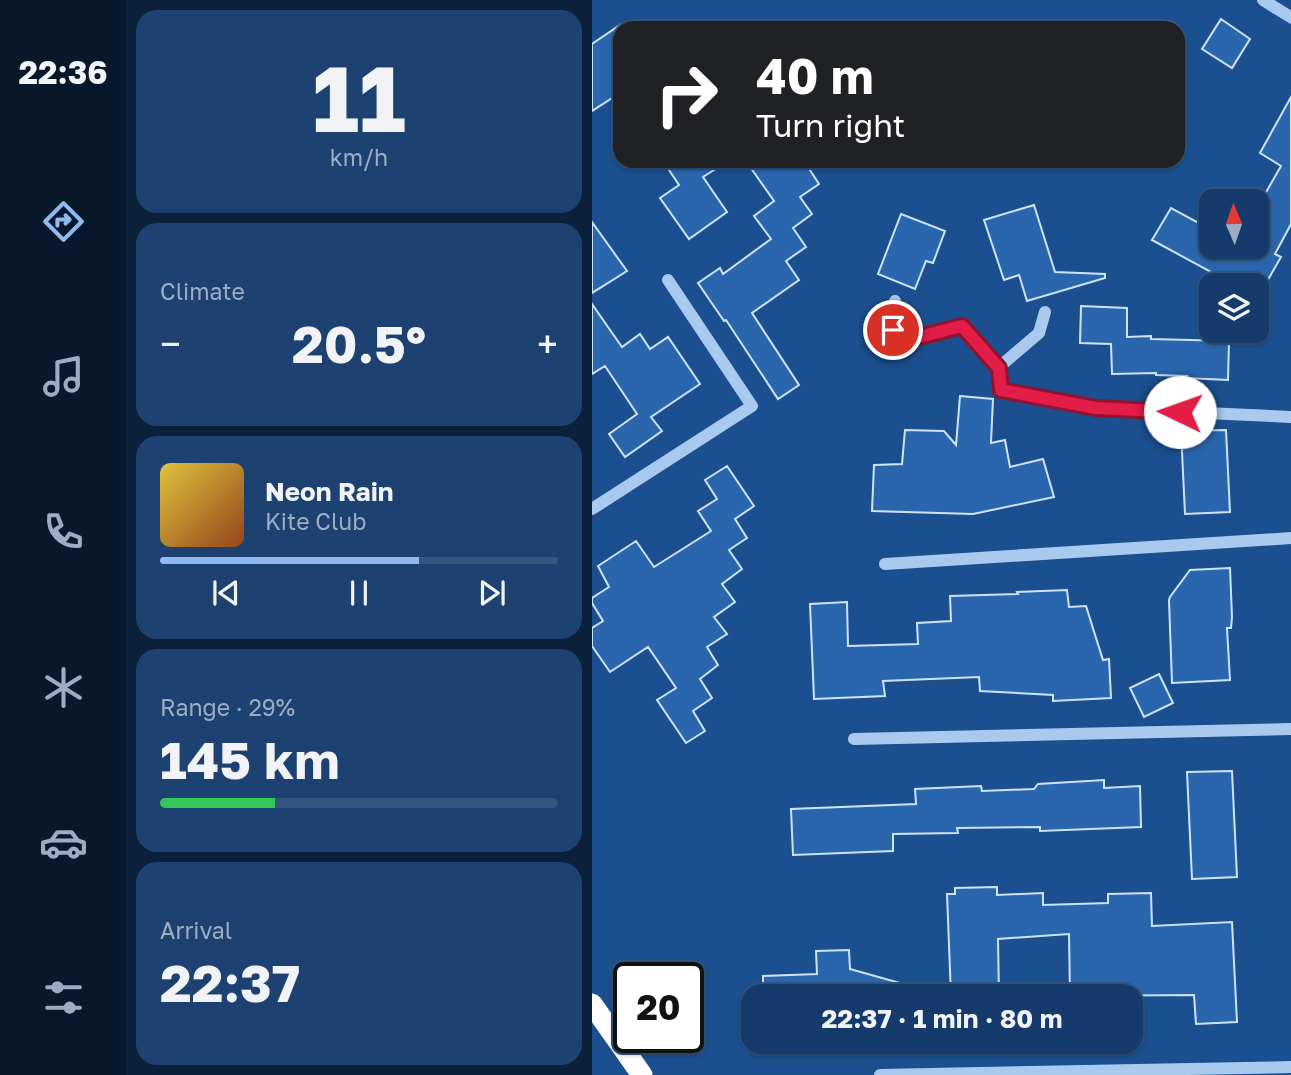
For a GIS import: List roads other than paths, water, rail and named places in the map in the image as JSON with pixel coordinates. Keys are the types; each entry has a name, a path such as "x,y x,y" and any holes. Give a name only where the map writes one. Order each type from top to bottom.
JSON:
{"highway":[{"path":"592,1004 642,1075"}],"lane":[{"path":"1262,0 1291,18"},
{"path":"592,509 752,406 667,280"},
{"path":"895,301 893,330 919,337 962,326 999,368 1001,390 1096,408 1291,417"},
{"path":"999,368 1039,333 1045,312"},
{"path":"885,564 1291,538"},
{"path":"854,739 1291,729"},
{"path":"880,1075 1291,1067"}]}
